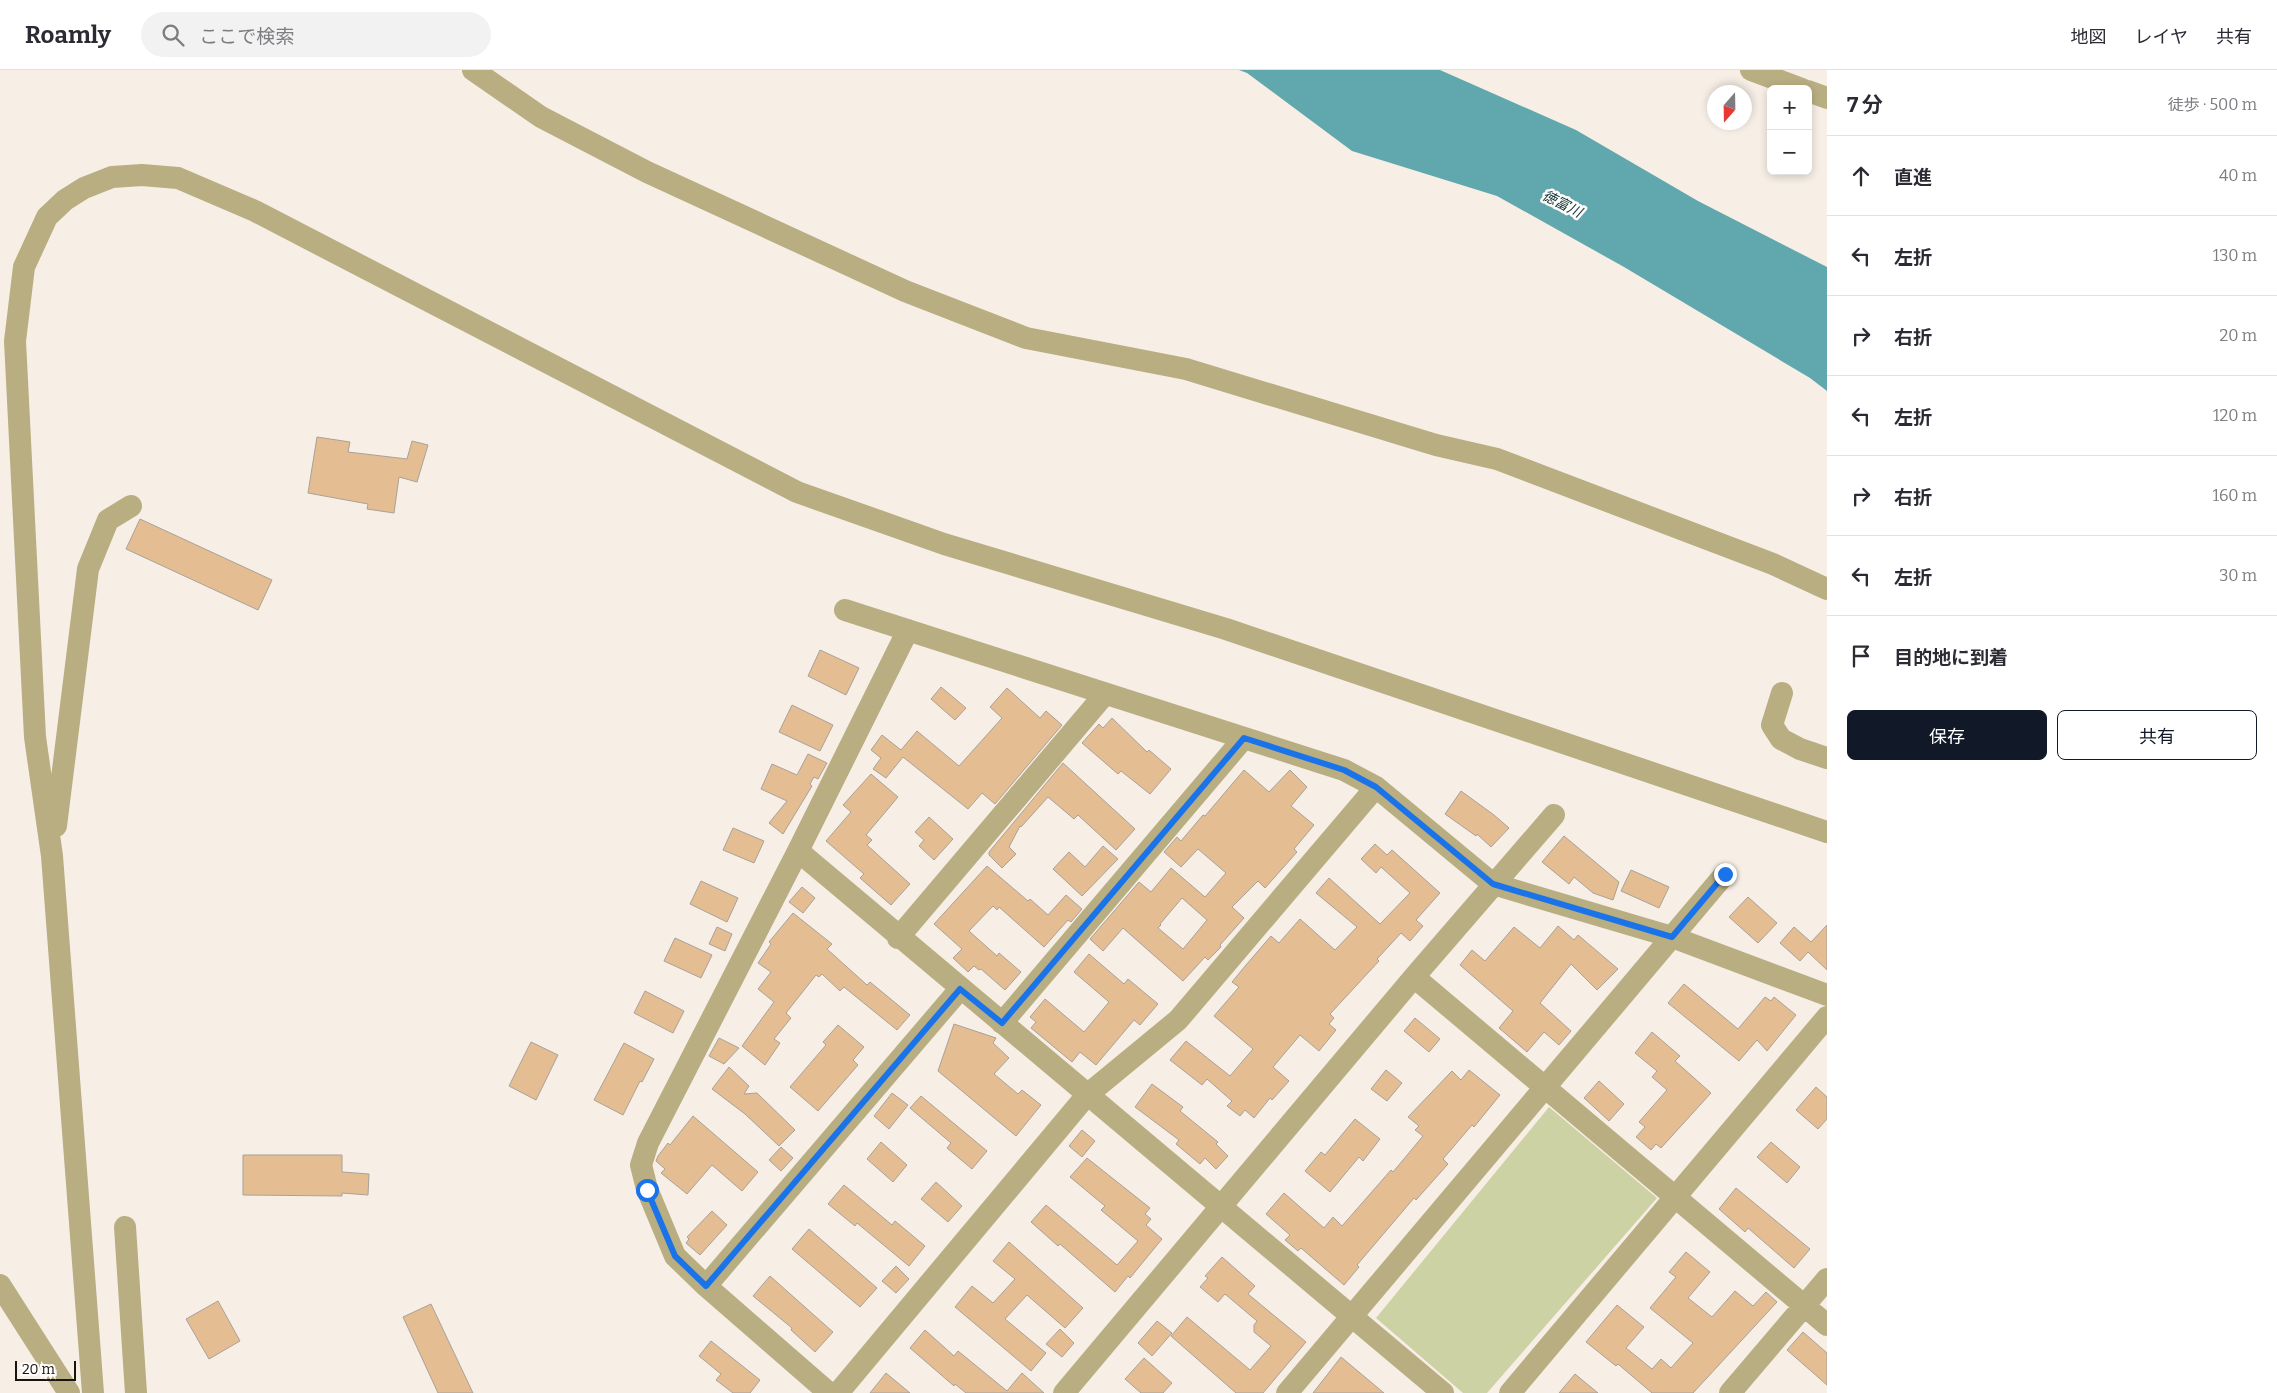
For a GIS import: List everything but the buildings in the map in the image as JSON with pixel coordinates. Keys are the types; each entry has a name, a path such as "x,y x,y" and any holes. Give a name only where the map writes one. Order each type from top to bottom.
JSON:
{"street":[{"path":"473,70 540,117 647,172 905,291 1016,334 1186,370 1436,446 1497,459 1773,564 1827,589"},
{"path":"1751,70 1791,85"},
{"path":"1812,92 1827,98"},
{"path":"93,1393 52,856 35,737 15,341 23,275 33,245 47,217 65,200 84,188 112,177 142,175 178,178 255,211 797,492 944,544 1226,629 1827,832"},
{"path":"52,856 88,569 108,520 131,506"},
{"path":"845,610 1344,770 1376,787 1493,884 1672,937 1827,995"},
{"path":"829,1393 706,1286 675,1256 647,1190 641,1165 648,1143 798,851 908,630"},
{"path":"1782,693 1772,725 1781,739 1800,749 1827,758"},
{"path":"898,938 1105,694"},
{"path":"1002,1023 1244,738"},
{"path":"838,1393 1087,1095 1178,1020 1376,787"},
{"path":"1064,1393 1414,976 1554,815"},
{"path":"798,851 898,938 1443,1393"},
{"path":"1287,1393 1725,874"},
{"path":"1414,976 1827,1325"},
{"path":"706,1286 960,989"},
{"path":"1510,1393 1827,1017"},
{"path":"125,1228 136,1393"},
{"path":"1730,1393 1827,1279"},
{"path":"0,1285 69,1393"}],"green space":[{"path":"1549,1107 1657,1198 1487,1393 1463,1393 1376,1318"}],"water":[{"name":"徳富川","path":"1239,70 1440,70 1576,130 1698,201 1827,267 1827,391 1810,378 1624,267 1497,196 1352,151 1247,73"}],"route":[{"path":"647,1190 675,1256 706,1286 960,989 1002,1023 1244,738 1344,770 1376,787 1493,884 1672,937 1725,874"}]}
